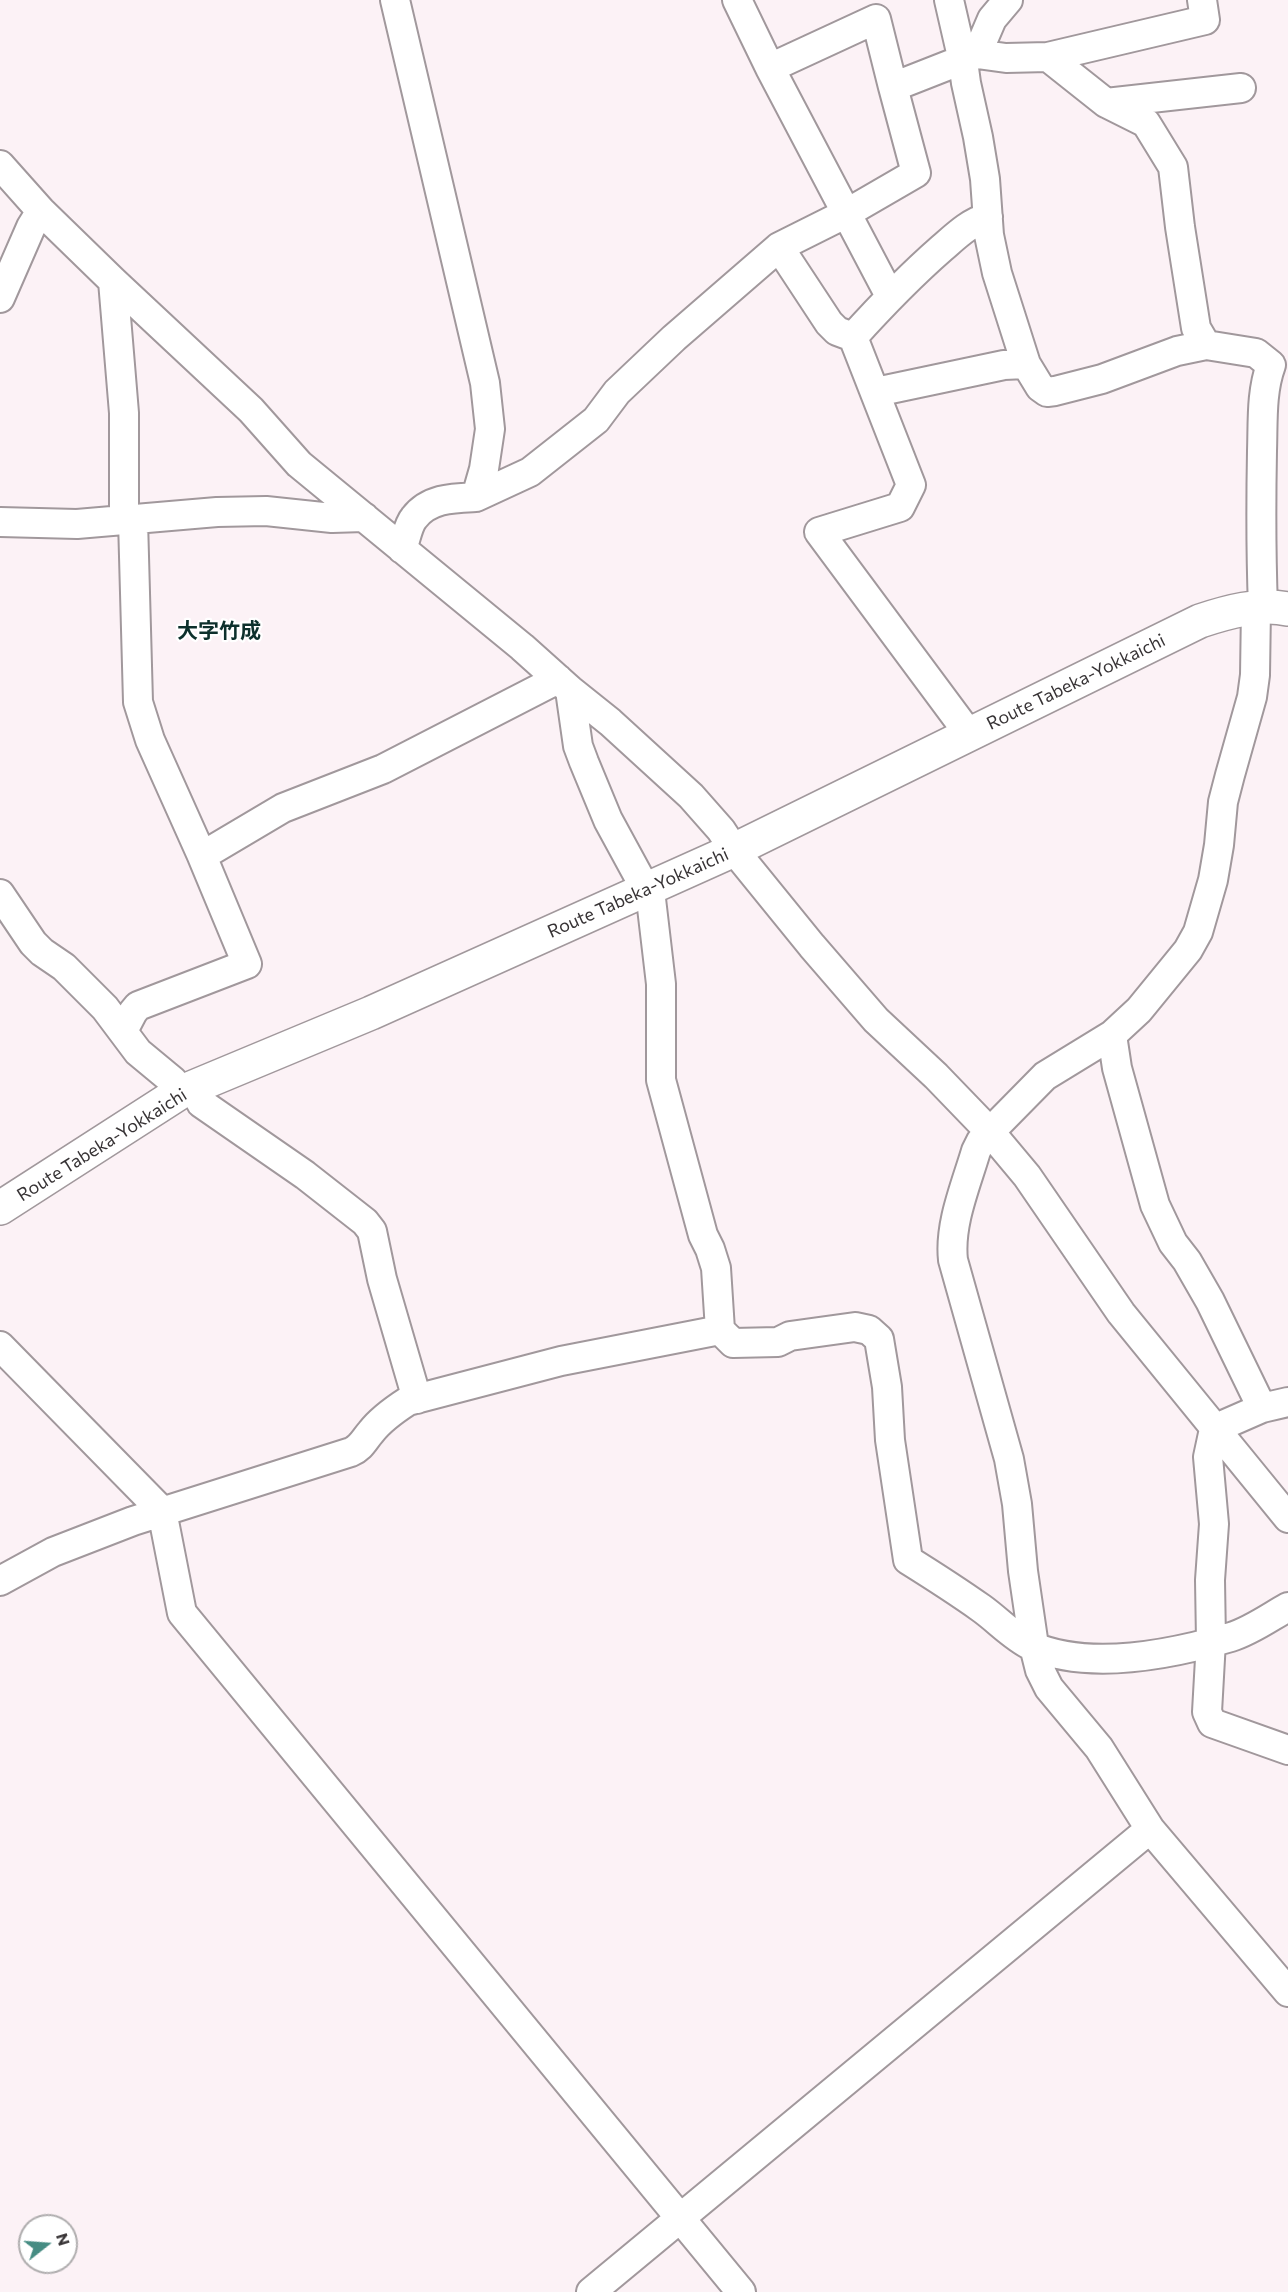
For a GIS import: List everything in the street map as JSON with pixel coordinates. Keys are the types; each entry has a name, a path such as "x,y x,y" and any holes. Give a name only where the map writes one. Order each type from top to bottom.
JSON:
{"main road":[{"name":"Route Tabeka-Yokkaichi","path":"0,1208 187,1090 371,1013 734,850 1200,621 1225,613 1269,608"}],"street":[{"path":"394,0 485,383 490,429 484,469 476,497"},
{"path":"737,0 770,68 890,296"},
{"path":"949,0 970,57"},
{"path":"1008,0 992,19 970,57 966,83 985,179 988,217 997,273 1026,364 1040,387 1047,392 1055,392 1102,379 1177,351 1206,345 1256,353 1279,369 1266,378 1264,401 1261,523 1269,608 1252,697 1223,802 1219,845 1203,919 1188,950 1139,1010 1112,1035 1045,1076 997,1122 991,1133 981,1141 957,1218 952,1248 1009,1459 1017,1504 1023,1571 1034,1646 1040,1670 1049,1688 1099,1748 1150,1829 1288,1992"},
{"path":"893,87 970,57 1048,57 1205,20 1202,0"},
{"path":"402,549 414,518 428,506 445,499 476,497 530,472 596,420 617,392 674,338 779,247 847,213 916,173 876,19 770,68"},
{"path":"1048,57 1106,103 1146,123 1173,167 1196,328 1206,345"},
{"path":"1106,103 1241,88"},
{"path":"0,165 41,211 251,410 299,464 610,722 691,796 721,830 734,850 812,946 876,1020 936,1076 991,1133 1027,1176 1121,1313 1288,1518"},
{"path":"0,298 31,227 41,211"},
{"path":"853,337 890,296 973,222 988,217"},
{"path":"779,247 829,322 837,331 853,337 911,485 900,507 819,532 969,734"},
{"path":"113,281 124,414 138,702 150,740 247,964 138,1006 123,1031"},
{"path":"876,392 974,371 1026,364"},
{"path":"0,522 77,524 217,512 266,511 332,518 364,517"},
{"path":"202,856 283,808 383,770 564,685"},
{"path":"564,685 584,762 608,820 648,889 653,909 662,984 661,1080 703,1235 716,1268 720,1330 733,1343 739,1344 778,1342 790,1336 855,1327 869,1330 879,1339 887,1387 890,1440 908,1560 980,1607 1018,1638 1034,1646 1062,1654 1100,1658 1136,1657 1196,1646 1244,1631 1288,1607"},
{"path":"0,894 33,943 64,967 105,1008 138,1052 201,1103 305,1175 365,1222 372,1231 382,1279 417,1399"},
{"path":"1112,1035 1117,1068 1155,1205 1173,1243 1187,1261 1209,1302 1275,1405 1214,1429"},
{"path":"0,1581 74,1543 162,1511 358,1449 390,1413 408,1401 561,1360 720,1330"},
{"path":"0,1346 162,1511 182,1613 741,2292"},
{"path":"1214,1429 1208,1457 1214,1524 1210,1580 1211,1641 1207,1712 1212,1723 1288,1750"},
{"path":"591,2292 1150,1829"}],"district":[{"name":"大字竹成","path":"219,631"}]}
